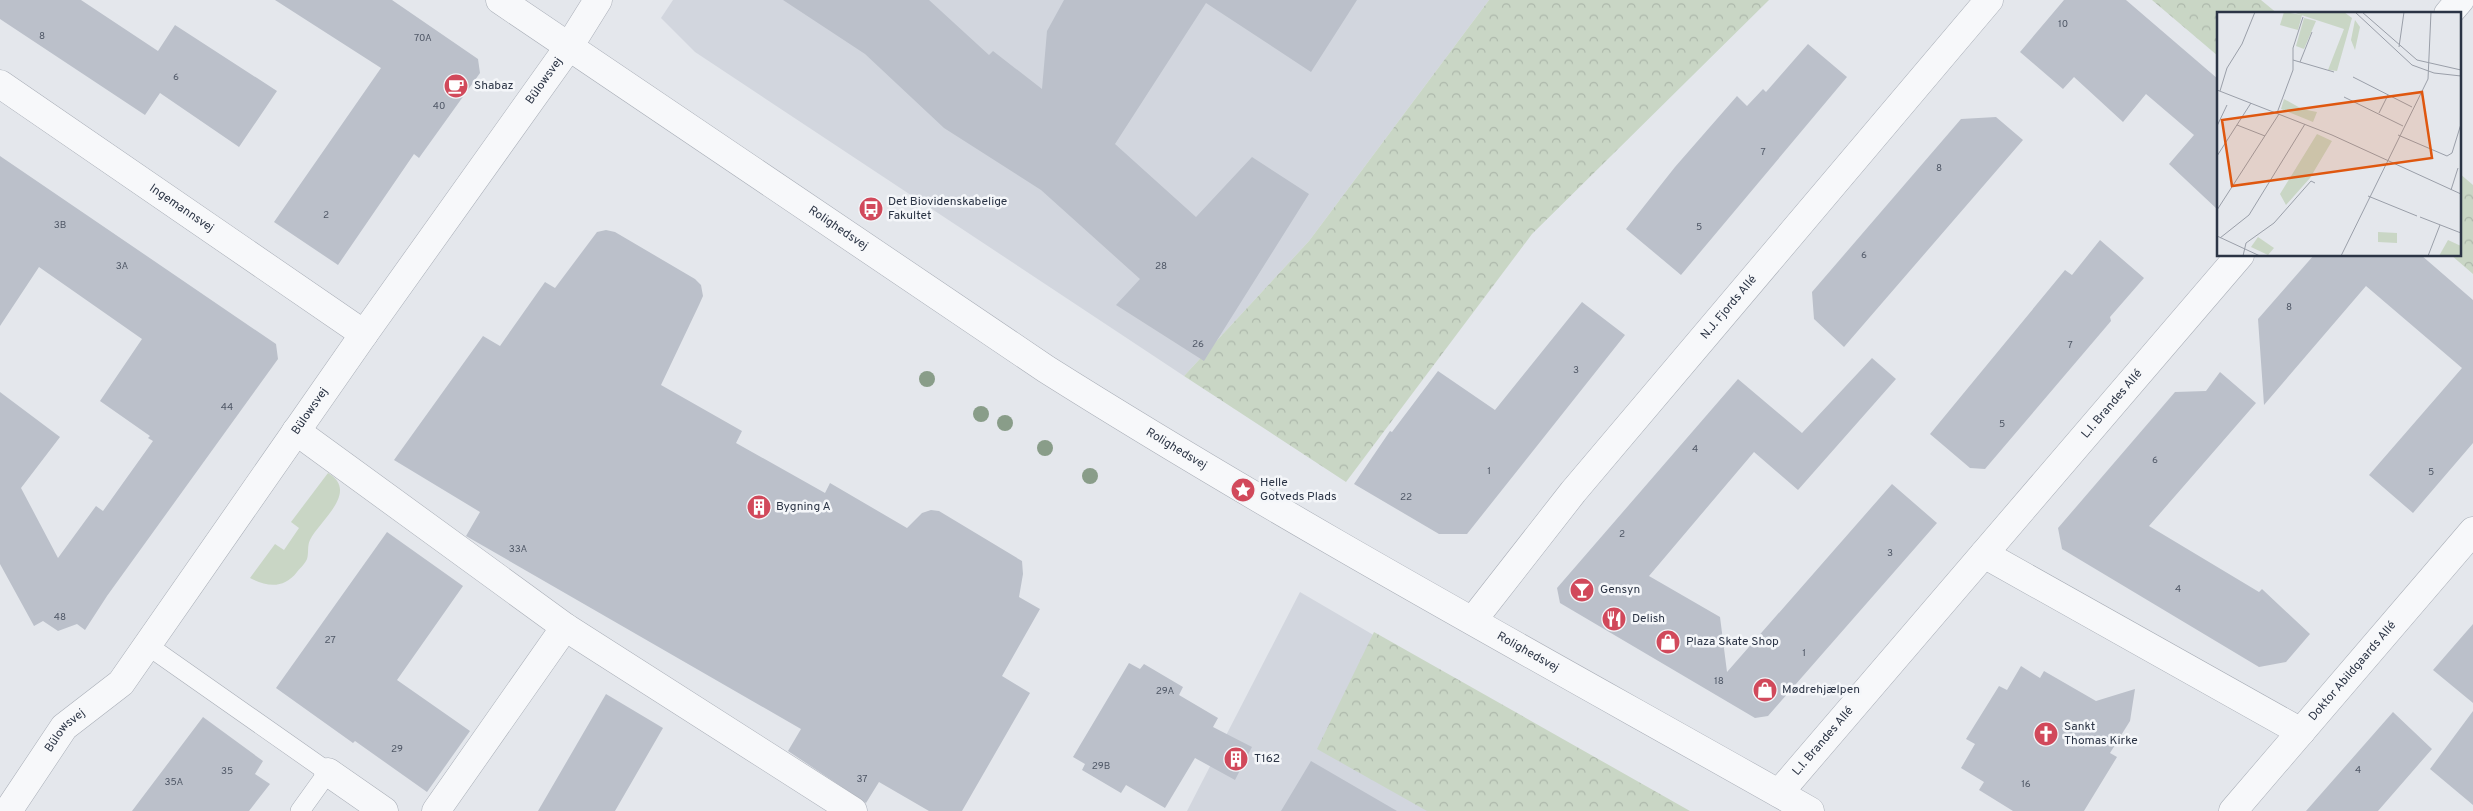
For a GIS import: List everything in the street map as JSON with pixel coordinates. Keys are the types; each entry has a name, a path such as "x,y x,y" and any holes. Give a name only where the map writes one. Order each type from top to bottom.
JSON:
{"street":[{"name":"Rolighedsvej","path":"500,0 570,45 1046,369 1192,459 1796,805"},
{"name":"Bülowsvej","path":"8,811 64,727 121,683 364,334 570,45 598,0"},
{"name":"N.J. Fjords Allé","path":"1474,620 1573,492 1989,0"},
{"path":"2450,12 2460,0"},
{"name":"Ingemannsvej","path":"0,84 364,334"},
{"name":"L.I. Brandes Allé","path":"1796,805 1984,554 2239,256"},
{"path":"296,431 565,627 853,811"},
{"name":"Doktor Abildgaards Allé","path":"2233,811 2473,531"},
{"path":"1984,554 2301,732"},
{"path":"436,811 565,627"},
{"path":"328,772 384,811"}],"lane":[{"path":"147,645 328,772 300,811"}],"shaded area":[{"path":"673,0 1489,0 1309,241 1184,376 695,52 661,18"},
{"path":"1300,592 1674,811 1187,811"}],"green space":[{"path":"1489,0 1769,0 1532,234 1346,482 1184,376 1309,241"},
{"path":"2152,0 2261,0 2276,12 2217,12 2217,55"},
{"path":"2460,174 2473,185 2473,274 2452,256 2460,256"},
{"path":"328,473 337,481 340,489 339,498 310,540 308,557 305,563 292,578 281,584 269,585 250,578 275,544 284,550 299,528 291,522"},
{"path":"1374,632 1690,811 1427,811 1317,749"}],"building":[{"path":"0,0 81,0 158,51 175,25 277,91 239,147 160,93 145,115 0,19"},
{"path":"275,0 392,0 478,59 480,73 419,158 414,154 338,265 274,222 381,68"},
{"path":"783,0 929,0 989,55 993,51 1042,89 1047,31 1064,0 1357,0 1311,72 1206,3 1115,144 1196,217 1252,157 1309,194 1204,361 1116,305 1140,279 1041,190 944,128 865,54"},
{"path":"2064,0 2126,0 2217,78 2217,209 2169,164 2194,135 2146,94 2123,122 2074,77 2063,89 2020,52"},
{"path":"1808,44 1847,77 1681,275 1626,229 1675,167 1737,96 1747,106 1763,89 1766,92"},
{"path":"1996,117 2023,140 1844,347 1814,319 1812,292 1961,119"},
{"path":"0,156 276,344 278,359 107,596 85,630 77,624 58,631 43,621 34,626 0,564 0,392 60,437 21,488 58,558 96,506 103,511 153,441 148,438 150,436 100,401 142,339 39,267 0,326"},
{"path":"606,230 615,232 695,279 701,285 703,296 661,385 742,431 736,443 825,493 830,483 907,528 922,513 931,510 939,511 1022,561 1023,574 1019,597 1040,609 1002,676 1030,693 962,811 929,811 879,782 866,803 788,751 801,729 466,536 480,512 394,460 483,336 500,346 545,282 555,288 597,232"},
{"path":"2100,240 2144,278 2110,317 2111,321 1985,469 1970,468 1930,434 2065,270 2072,275"},
{"path":"2313,256 2422,256 2473,300 2473,443 2413,513 2369,475 2462,368 2366,286 2264,405 2258,319"},
{"path":"1582,302 1625,335 1467,534 1439,534 1354,484 1390,431 1392,432 1438,371 1495,410"},
{"path":"1872,358 1896,379 1798,490 1754,452 1649,576 1720,617 1727,672 1892,484 1937,523 1768,716 1755,718 1560,603 1557,588 1738,379 1802,433"},
{"path":"2220,372 2256,403 2149,526 2259,592 2262,589 2310,634 2286,662 2259,667 2062,549 2058,528 2175,392 2206,391"},
{"path":"387,532 463,586 397,680 470,731 427,792 355,741 353,743 276,688"},
{"path":"2473,624 2473,703 2433,670"},
{"path":"1129,663 1140,669 1144,664 1183,687 1179,695 1218,718 1213,727 1252,747 1235,780 1195,758 1165,808 1126,785 1121,793 1082,770 1085,764 1073,757"},
{"name":"Sankt Thomas Kirke","path":"2021,666 2040,678 2044,671 2096,701 2135,689 2130,721 2110,753 2117,757 2084,811 2013,811 1979,790 1984,782 1961,768 1975,744 1966,739 1999,686 2007,690"},
{"path":"606,694 663,728 615,811 538,811"},
{"path":"2473,711 2473,805 2430,769"},
{"path":"2393,712 2432,749 2378,811 2306,811"},
{"path":"203,717 263,761 255,774 270,784 249,811 132,811"},
{"path":"1311,761 1397,811 1281,811"}],"place":[{"name":"Shabaz","path":"456,86"},
{"name":"Det Biovidenskabelige Fakultet","path":"871,209"},
{"name":"Helle Gotveds Plads","path":"1243,490"},
{"name":"Bygning A","path":"759,507"},
{"name":"Gensyn","path":"1582,590"},
{"name":"Delish","path":"1614,619"},
{"name":"Plaza Skate Shop","path":"1668,642"},
{"name":"Mødrehjælpen","path":"1765,690"},
{"name":"Sankt Thomas Kirke","path":"2046,734"},
{"name":"T162","path":"1236,759"}]}
